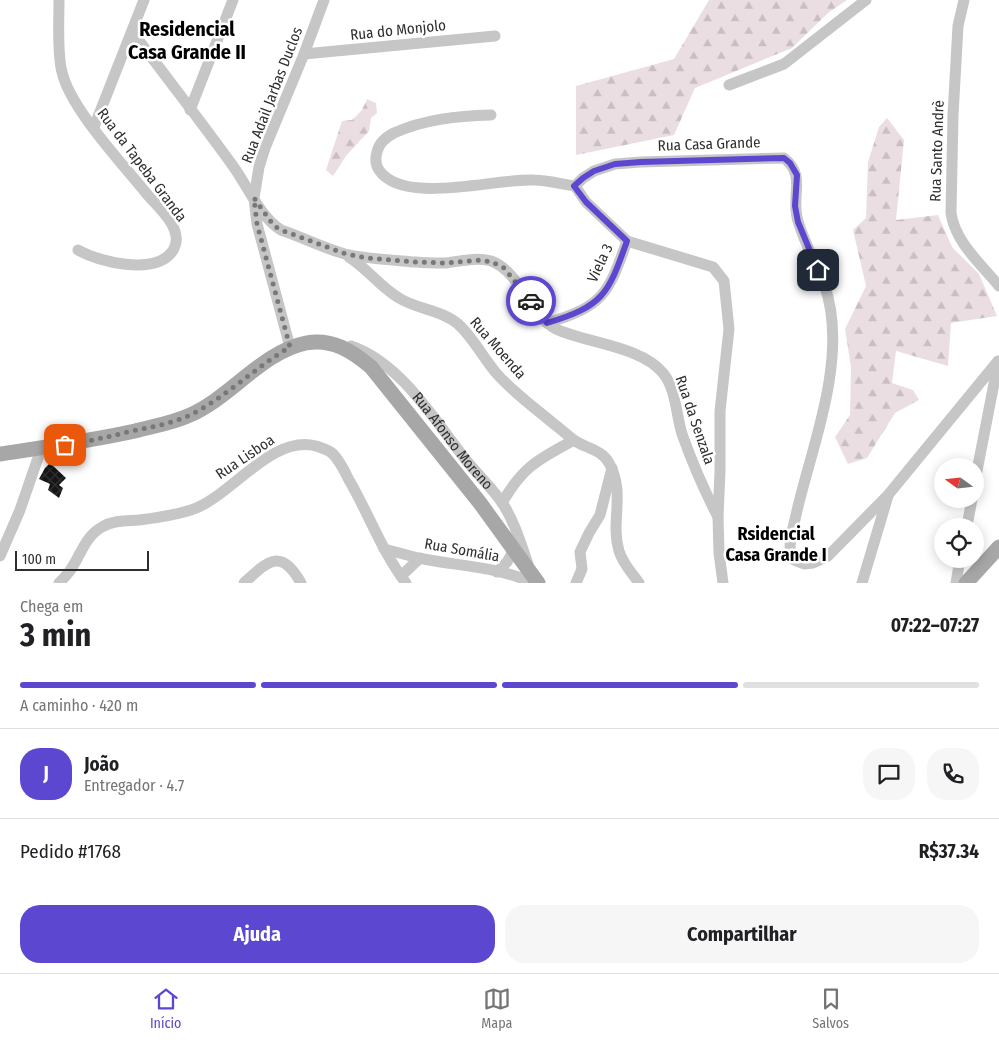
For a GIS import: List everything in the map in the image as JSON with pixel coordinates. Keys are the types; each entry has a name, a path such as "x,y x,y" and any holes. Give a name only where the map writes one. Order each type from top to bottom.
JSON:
{"main road":[{"name":"Rua Afonso Moreno","path":"0,454 95,440 169,423 191,415 216,400 272,358 290,347 308,343 328,342 357,356 371,367 480,503 534,580"},
{"path":"966,583 999,548"}],"street":[{"name":"Rua da Tapeba Granda","path":"59,0 60,68 73,98 166,217 177,236 173,251 167,257 142,266 93,257 78,250"},
{"path":"94,127 144,0"},
{"path":"190,110 233,0"},
{"name":"Rua Adail Jarbas Duclos","path":"290,347 257,224 254,198 259,167 265,148 324,0"},
{"path":"729,85 784,64 866,0"},
{"name":"Rua Santo Andrè","path":"964,0 958,26 950,213 952,223 961,242 999,286"},
{"name":"Rua da Senzala","path":"132,31 234,167 274,226 343,253 366,258 444,263 480,260 492,262 504,268 547,323 565,332 624,349 648,360 662,372 668,383 682,432 697,473 718,517 719,553 723,583"},
{"name":"Rua do Monjolo","path":"304,54 495,36"},
{"path":"491,115 463,116 411,125 383,141 378,148 375,159 376,166 382,175 392,182 403,186 422,188 461,187 532,180 574,186 586,202 627,241 713,267 724,281 729,329 720,411 718,517"},
{"name":"Rua Casa Grande","path":"574,186 594,171 615,164 760,157 784,158 790,163 797,175 795,206 798,222 824,286 831,313 832,340 829,381 821,422 798,505 789,548 794,560 804,564 813,563 828,556 888,495 999,360"},
{"name":"Viela 3","path":"547,323 581,311 592,305 604,293 611,282 627,241"},
{"name":"Rua Moenda","path":"343,253 362,266 379,284 399,298 456,322 498,374 527,402 574,440 601,454 608,460 612,468"},
{"name":"Rua Afonso Moreno","path":"334,344 347,345 376,358 401,380 502,503 514,525 534,580"},
{"path":"980,458 999,360"},
{"path":"502,503 510,489 525,471 538,460 574,440"},
{"name":"Rua Lisboa","path":"59,583 69,572 91,534 103,527 116,521 139,520 193,509 207,502 286,447 300,445 312,445 333,454 359,498 384,549 403,580"},
{"path":"0,556 20,510 41,448"},
{"path":"576,583 582,569 580,552 600,515 612,468"},
{"path":"612,468 617,481 619,498 616,528 619,550 622,561 640,583"},
{"path":"862,583 888,495"},
{"name":"Rua Somália","path":"384,549 420,558 534,580"},
{"path":"497,572 508,562 514,550"},
{"path":"403,580 420,558"},
{"path":"244,583 262,566 276,561 286,563 294,571 301,583"},
{"path":"956,583 958,568"}],"green space":[{"path":"709,0 847,0 828,13 792,48 695,88 674,135 576,155 576,86 674,59"},
{"path":"367,99 376,103 377,113 371,118 369,131 346,156 333,176 326,170 342,121 352,120 362,110"},
{"path":"887,118 904,140 896,220 938,215 952,247 979,274 997,316 951,323 948,366 896,351 892,383 913,390 919,400 895,413 867,458 848,464 835,437 850,415 851,367 845,329 866,286 853,230 866,218 868,162 879,127"}],"building":[{"path":"50,463 66,478 59,485 63,488 59,498 48,490 50,484 39,479"}],"way so far":[{"path":"65,445 169,423 191,415 216,400 272,358 290,347 257,224 254,198 274,226 343,253 366,258 416,262 444,263 467,260 492,262 504,268 531,301"}],"district":[{"name":"Residencial Casa Grande II","path":"187,40"},
{"name":"Rsidencial Casa Grande I","path":"776,544"}],"route":[{"path":"531,301 547,323 567,317 592,305 604,293 611,282 627,241 586,202 574,186 594,171 615,164 760,157 784,158 790,163 797,175 795,211 818,270"}]}
